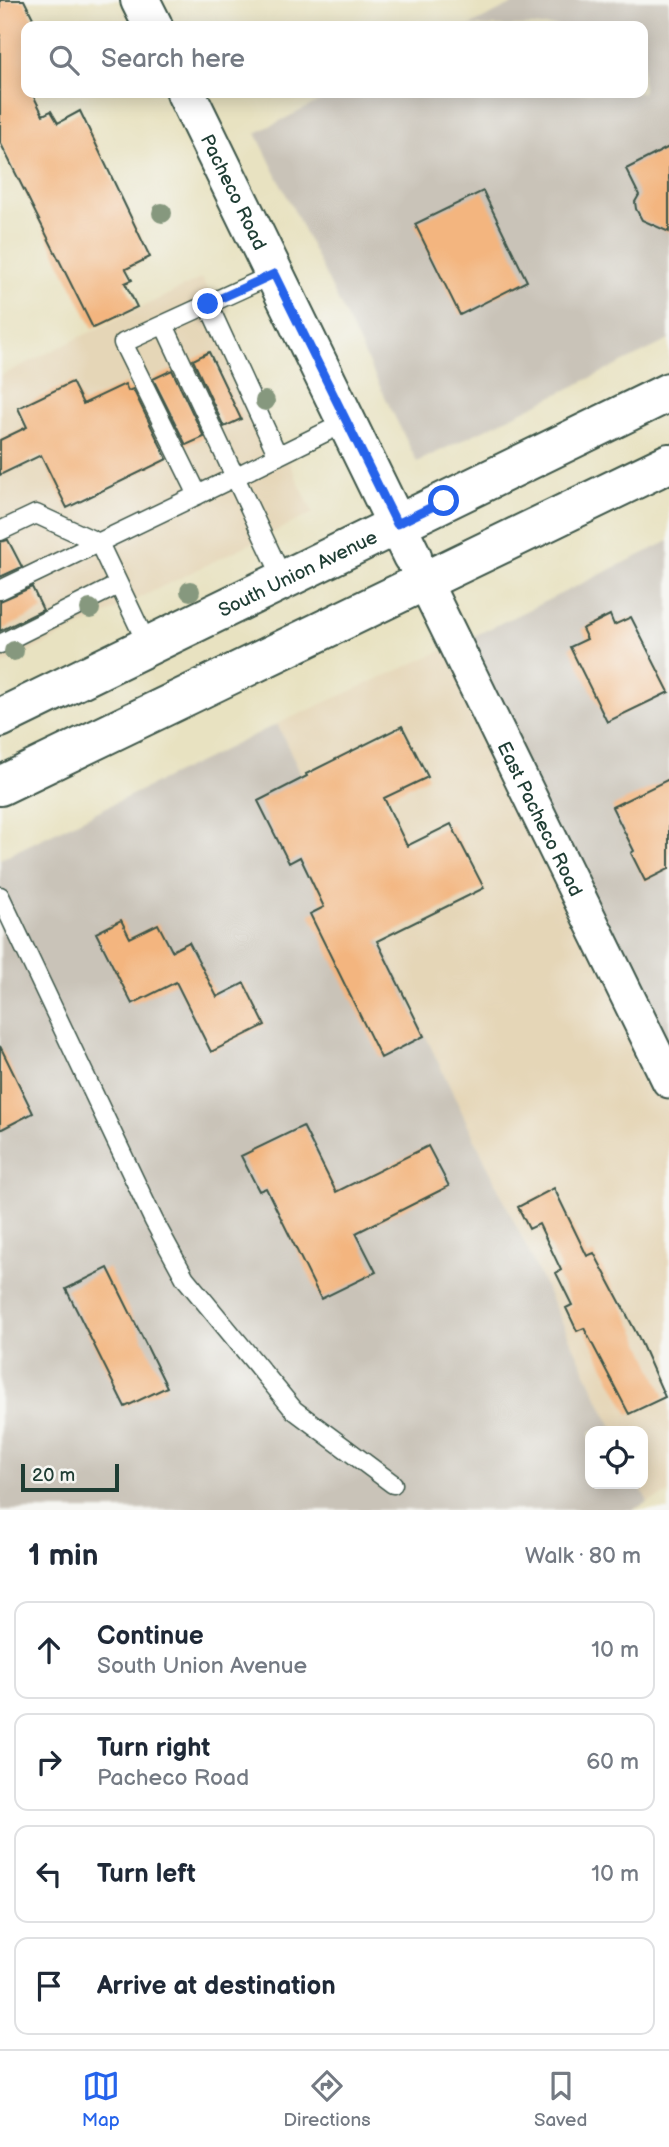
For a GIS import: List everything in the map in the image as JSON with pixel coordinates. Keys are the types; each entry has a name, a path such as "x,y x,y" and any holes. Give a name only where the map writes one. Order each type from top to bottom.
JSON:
{"main road":[{"path":"140,0 150,21"},
{"name":"Pacheco Road","path":"188,98 411,554"},
{"name":"South Union Avenue","path":"0,786 411,554 669,392"},
{"name":"South Union Avenue","path":"0,718 284,581 411,554 669,463"}],"street":[{"name":"East Pacheco Road","path":"411,554 669,1081"}],"lane":[{"path":"198,495 123,343 274,274"},
{"path":"208,304 278,456"},
{"path":"164,325 284,581"},
{"path":"0,590 346,422"},
{"path":"0,531 36,514 99,543 148,646"},
{"path":"0,644 118,585"},
{"path":"0,896 154,1222 185,1278 294,1410 393,1484"}],"shaded area":[{"path":"521,0 669,0 669,340 417,462 256,133 326,98 648,98 648,21 479,21"},
{"path":"202,278 313,513 0,666 0,376"},
{"path":"669,541 669,1071 464,641"},
{"path":"464,641 669,1071 669,1493 648,1502 642,1489 648,1489 648,1426 612,1426 277,724"},
{"path":"277,724 612,1426 585,1426 585,1489 642,1489 648,1502 633,1510 0,1510 0,859"}],"building":[{"path":"0,0 24,0 34,21 21,21 21,98 34,98 43,115 51,111 58,123 80,111 150,257 126,269 132,280 125,283 137,307 93,328 0,142"},
{"path":"669,147 669,232 642,220 635,202 639,195 626,169"},
{"path":"483,191 527,281 460,315 415,224"},
{"path":"209,352 241,419 224,427 193,360"},
{"path":"172,370 204,437 186,445 153,379"},
{"path":"72,382 83,404 125,384 128,391 133,389 167,459 67,508 41,455 0,475 0,440 27,427 18,408"},
{"path":"8,540 22,567 0,577 0,542"},
{"path":"32,587 43,610 0,631 0,601"},
{"path":"610,615 614,625 631,617 669,692 607,722 570,647 587,639 582,629"},
{"path":"402,726 428,777 384,798 407,846 451,824 484,888 377,941 424,1036 381,1058 310,914 324,907 300,857 289,863 258,801"},
{"path":"669,779 669,869 645,881 631,853 634,851 612,807"},
{"path":"121,920 130,938 158,924 172,951 189,942 217,997 244,983 265,1025 211,1052 176,982 132,1004 96,933"},
{"path":"0,1046 33,1113 0,1130"},
{"path":"303,1126 336,1192 428,1146 449,1186 356,1233 376,1272 321,1299 266,1188 259,1191 241,1156"},
{"path":"554,1188 587,1256 594,1253 638,1336 665,1397 629,1414 584,1328 577,1331 566,1308 572,1305 556,1273 561,1270 539,1224 529,1229 518,1207"},
{"path":"108,1268 167,1387 125,1407 66,1289"}],"route":[{"path":"208,304 274,274 397,524 444,501"}]}
